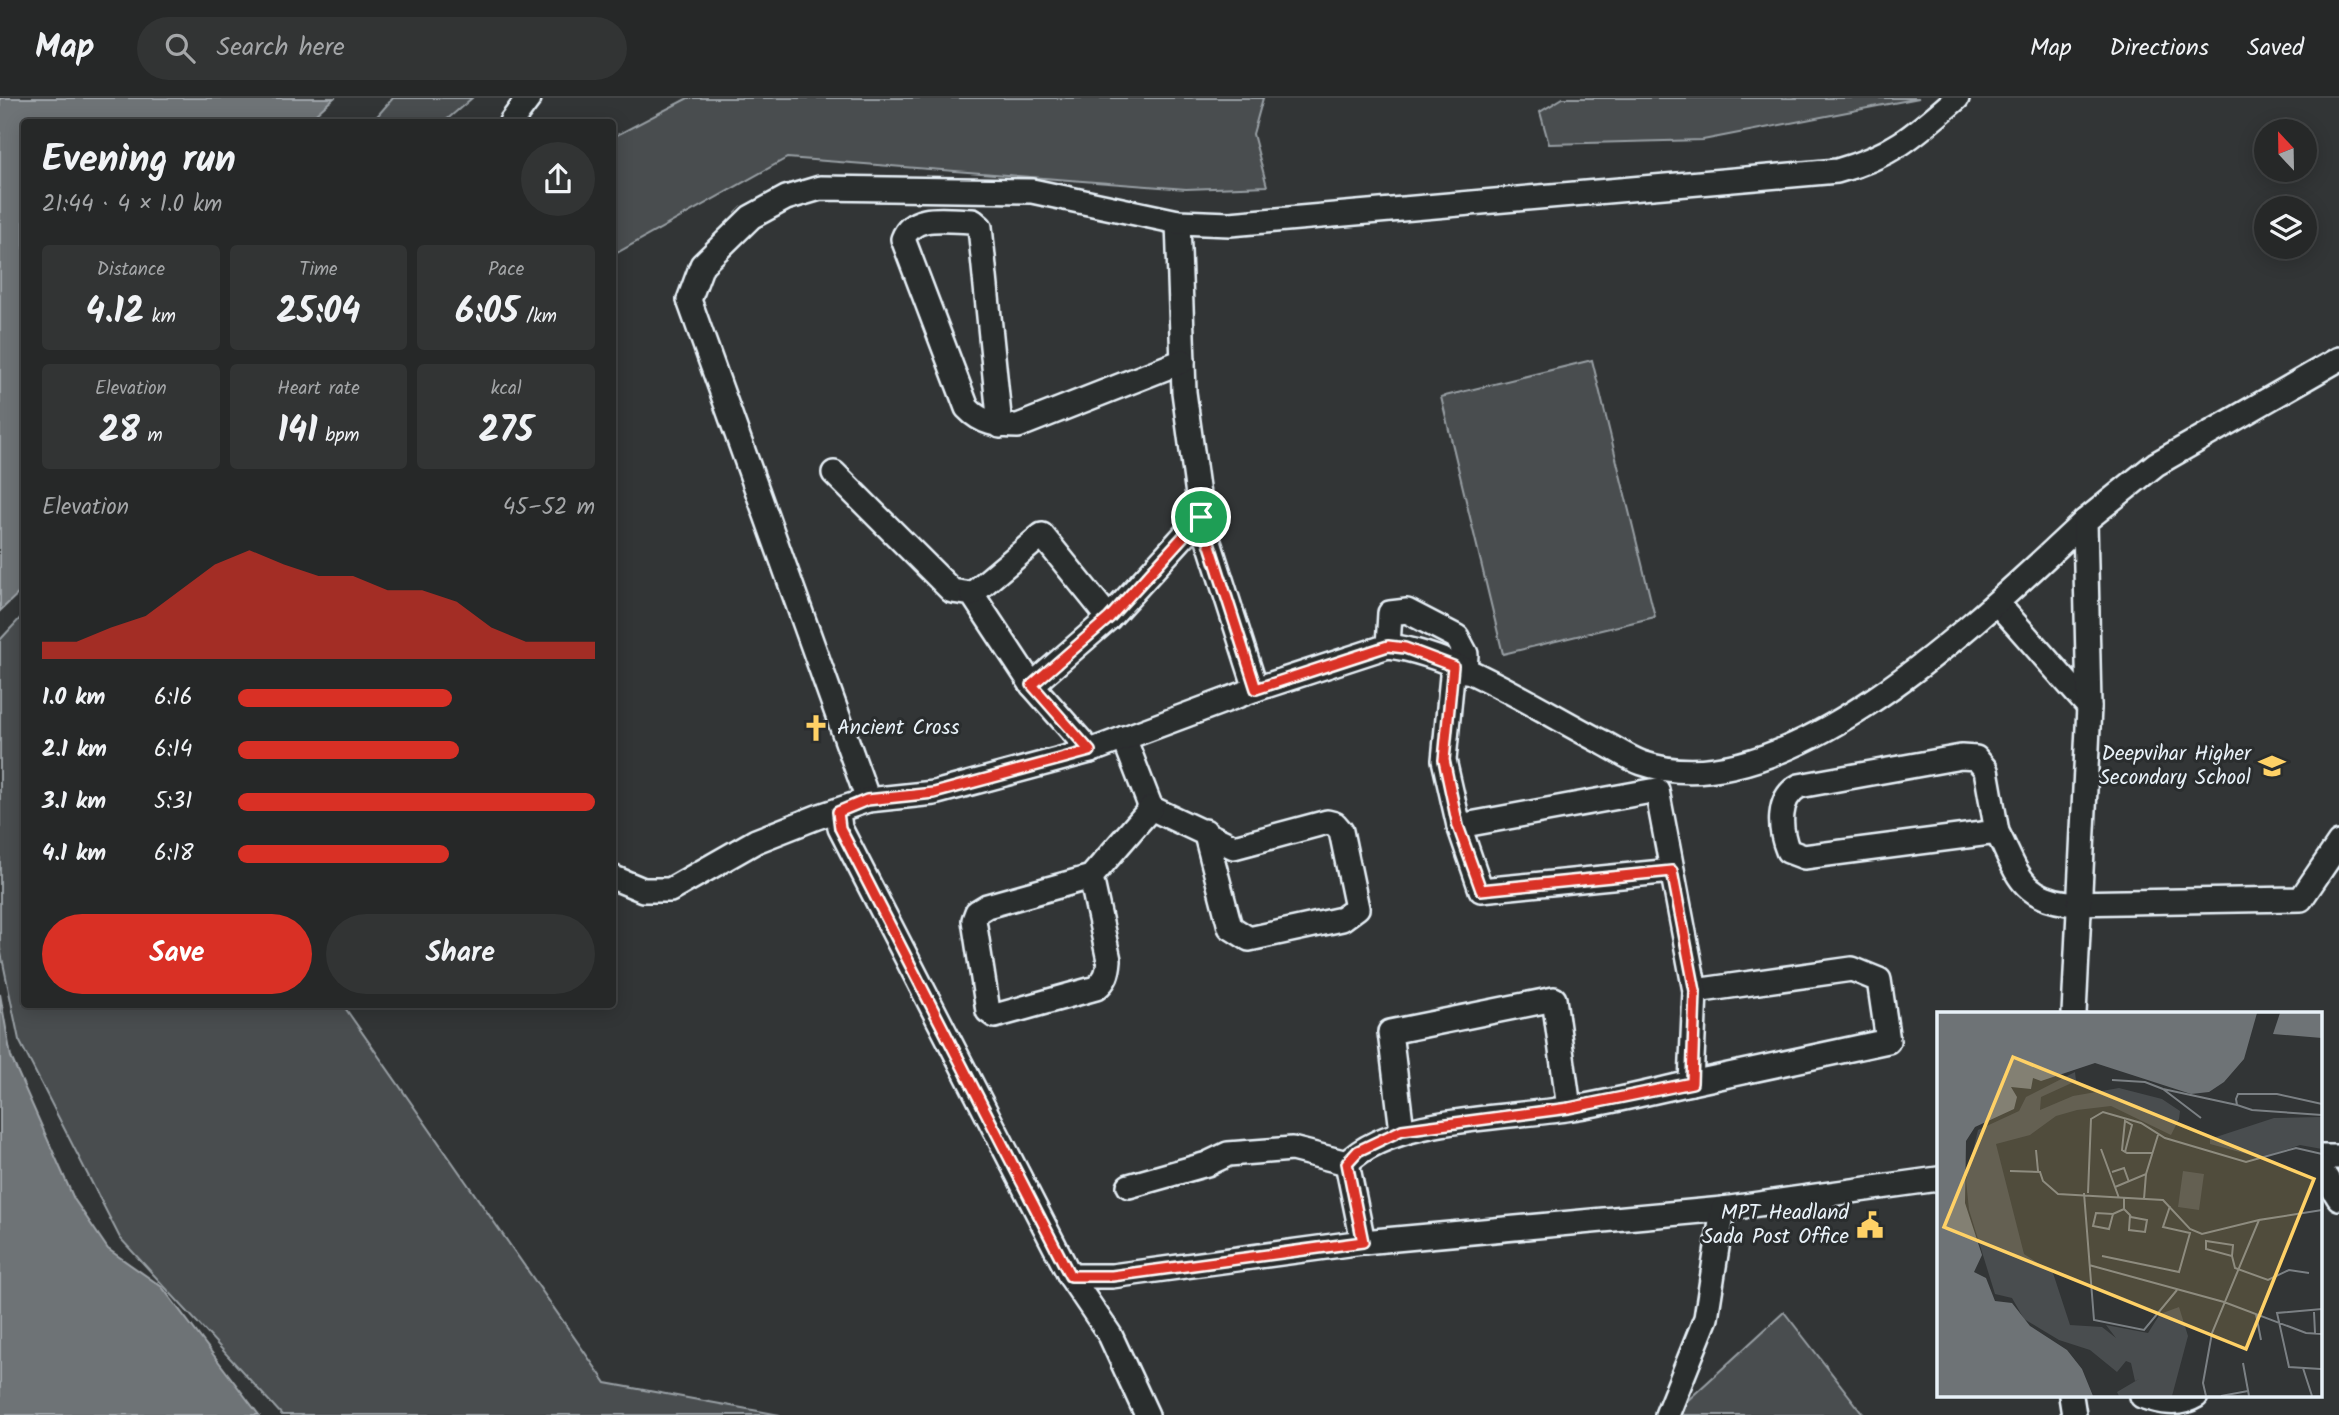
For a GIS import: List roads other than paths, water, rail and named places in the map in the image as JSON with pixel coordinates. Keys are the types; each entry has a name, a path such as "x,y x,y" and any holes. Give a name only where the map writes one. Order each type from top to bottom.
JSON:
{"street":[{"path":"513,119 529,98"},
{"path":"867,800 689,300 702,265 751,217 786,198 820,188 1032,191 1178,222 1230,224 1837,171 1872,162 1901,145 1956,98"},
{"path":"1000,426 980,227 973,221 919,221 907,229 903,239 967,408 977,419 1000,426 1018,426 1183,361"},
{"path":"1178,222 1183,361 1201,517 1256,689"},
{"path":"616,879 643,890 670,890 756,841 867,800 934,793 1090,751 1256,689 1388,646 1405,648 1459,668 1642,763 1693,773 1742,766 1805,741 1872,701 1997,603 2085,521 2156,464 2339,359"},
{"path":"834,473 953,591 972,594 1032,685 1090,751"},
{"path":"1032,685 1109,618 1201,517"},
{"path":"2074,1012 2089,707 2085,521"},
{"path":"972,594 1042,535 1109,618"},
{"path":"1997,603 2089,707"},
{"path":"1388,646 1390,613 1407,611 1457,637 1466,654 1459,668 1444,760 1458,826 1481,890 1672,871"},
{"path":"1124,738 1151,808 1205,831 1234,847 1327,822 1335,824 1341,831 1357,908 1342,919 1249,939 1240,936 1230,927 1205,831"},
{"path":"1997,831 1804,857 1788,851 1784,840 1782,805 1787,792 1799,786 1961,757 1976,758 1986,770 1997,831 2025,885 2033,894 2053,901 2080,903 2301,900 2339,843"},
{"path":"1458,826 1657,790 1695,991 1692,1083"},
{"path":"1091,877 1109,960 1108,972 1103,982 1096,988 995,1016 988,1011 974,920 977,912 1091,877 1151,808"},
{"path":"838,812 840,828 1070,1276 1110,1335 1146,1415"},
{"path":"1347,1163 1358,1151 1402,1130 1569,1108 1888,1041 1879,980 1852,969 1695,991"},
{"path":"1402,1130 1390,1032 1554,999 1569,1108"},
{"path":"1129,1185 1207,1164 1228,1154 1292,1149 1347,1163"},
{"path":"1347,1163 1363,1242"},
{"path":"2322,1171 2339,1198"},
{"path":"1070,1276 1112,1276 1363,1242 1723,1209 1937,1179"},
{"path":"1667,1415 1706,1318 1723,1209"},
{"path":"2148,1398 2164,1404 2192,1398"}],"place":[{"name":"Ancient Cross","path":"816,728"},
{"name":"Deepvihar Higher Secondary School","path":"2272,766"},
{"name":"MPT Headland Sada Post Office","path":"1870,1225"}]}
